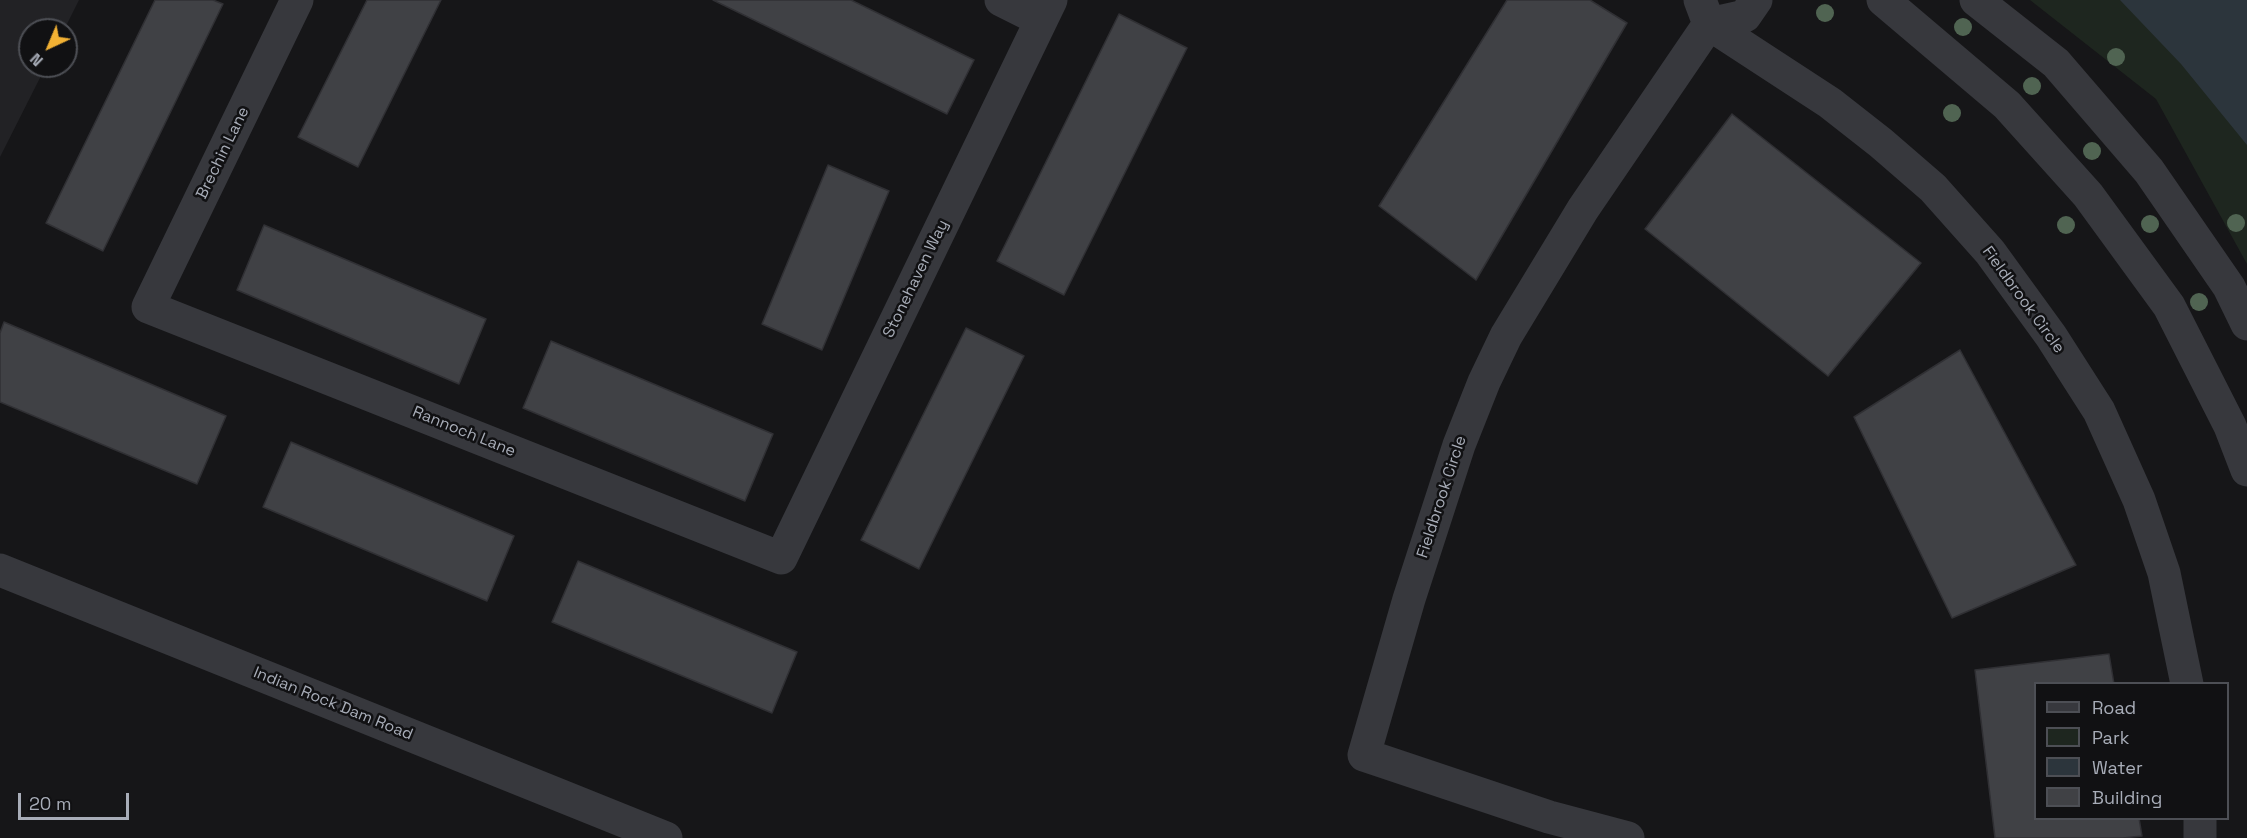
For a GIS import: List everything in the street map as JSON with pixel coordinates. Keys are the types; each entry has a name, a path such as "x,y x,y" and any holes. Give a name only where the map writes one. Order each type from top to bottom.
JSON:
{"street":[{"name":"Brechin Lane","path":"148,307 297,0"},
{"path":"1001,0 1046,10"},
{"path":"1705,12 1745,16 1756,0"},
{"path":"1883,0 2007,105 2088,195 2169,306 2230,426 2247,470"},
{"path":"1976,0 2056,63 2149,171 2229,287 2247,324"},
{"name":"Stonehaven Way","path":"781,558 1046,10"},
{"name":"Fieldbrook Circle","path":"1628,838 1549,817 1364,755 1432,525 1459,445 1484,382 1506,336 1705,12 1830,103 1934,188 1990,252 2051,336 2099,411 2139,500 2164,573 2187,682"},
{"name":"Rannoch Lane","path":"148,307 781,558"},
{"name":"Indian Rock Dam Road","path":"0,570 666,838"},
{"path":"2200,820 2200,838"}],"shaded area":[{"path":"0,0 79,0 70,18 18,18 18,78 40,78 0,157"}],"green space":[{"path":"2030,0 2247,0 2247,264 2156,99"}],"water":[{"path":"2120,0 2247,0 2247,145 2181,64"}],"building":[{"path":"155,0 213,0 223,4 103,251 46,223"},
{"path":"367,0 441,0 358,167 298,137"},
{"path":"713,0 851,0 974,60 947,114"},
{"path":"1507,0 1590,0 1627,23 1476,280 1379,206"},
{"path":"1119,14 1187,48 1064,295 997,261"},
{"path":"1732,114 1921,263 1828,376 1645,229"},
{"path":"828,165 889,191 822,350 762,324"},
{"path":"264,225 486,319 459,384 237,290"},
{"path":"4,322 226,416 197,484 0,402 0,333"},
{"path":"966,328 1024,356 919,569 861,540"},
{"path":"551,341 773,434 745,501 523,408"},
{"path":"1960,350 2076,565 1952,618 1854,417"},
{"path":"291,442 514,536 487,601 263,507"},
{"path":"578,561 797,652 772,713 552,622"},
{"path":"2109,654 2114,682 2034,682 2034,820 2139,820 2142,836 1995,838 1975,670"}]}
